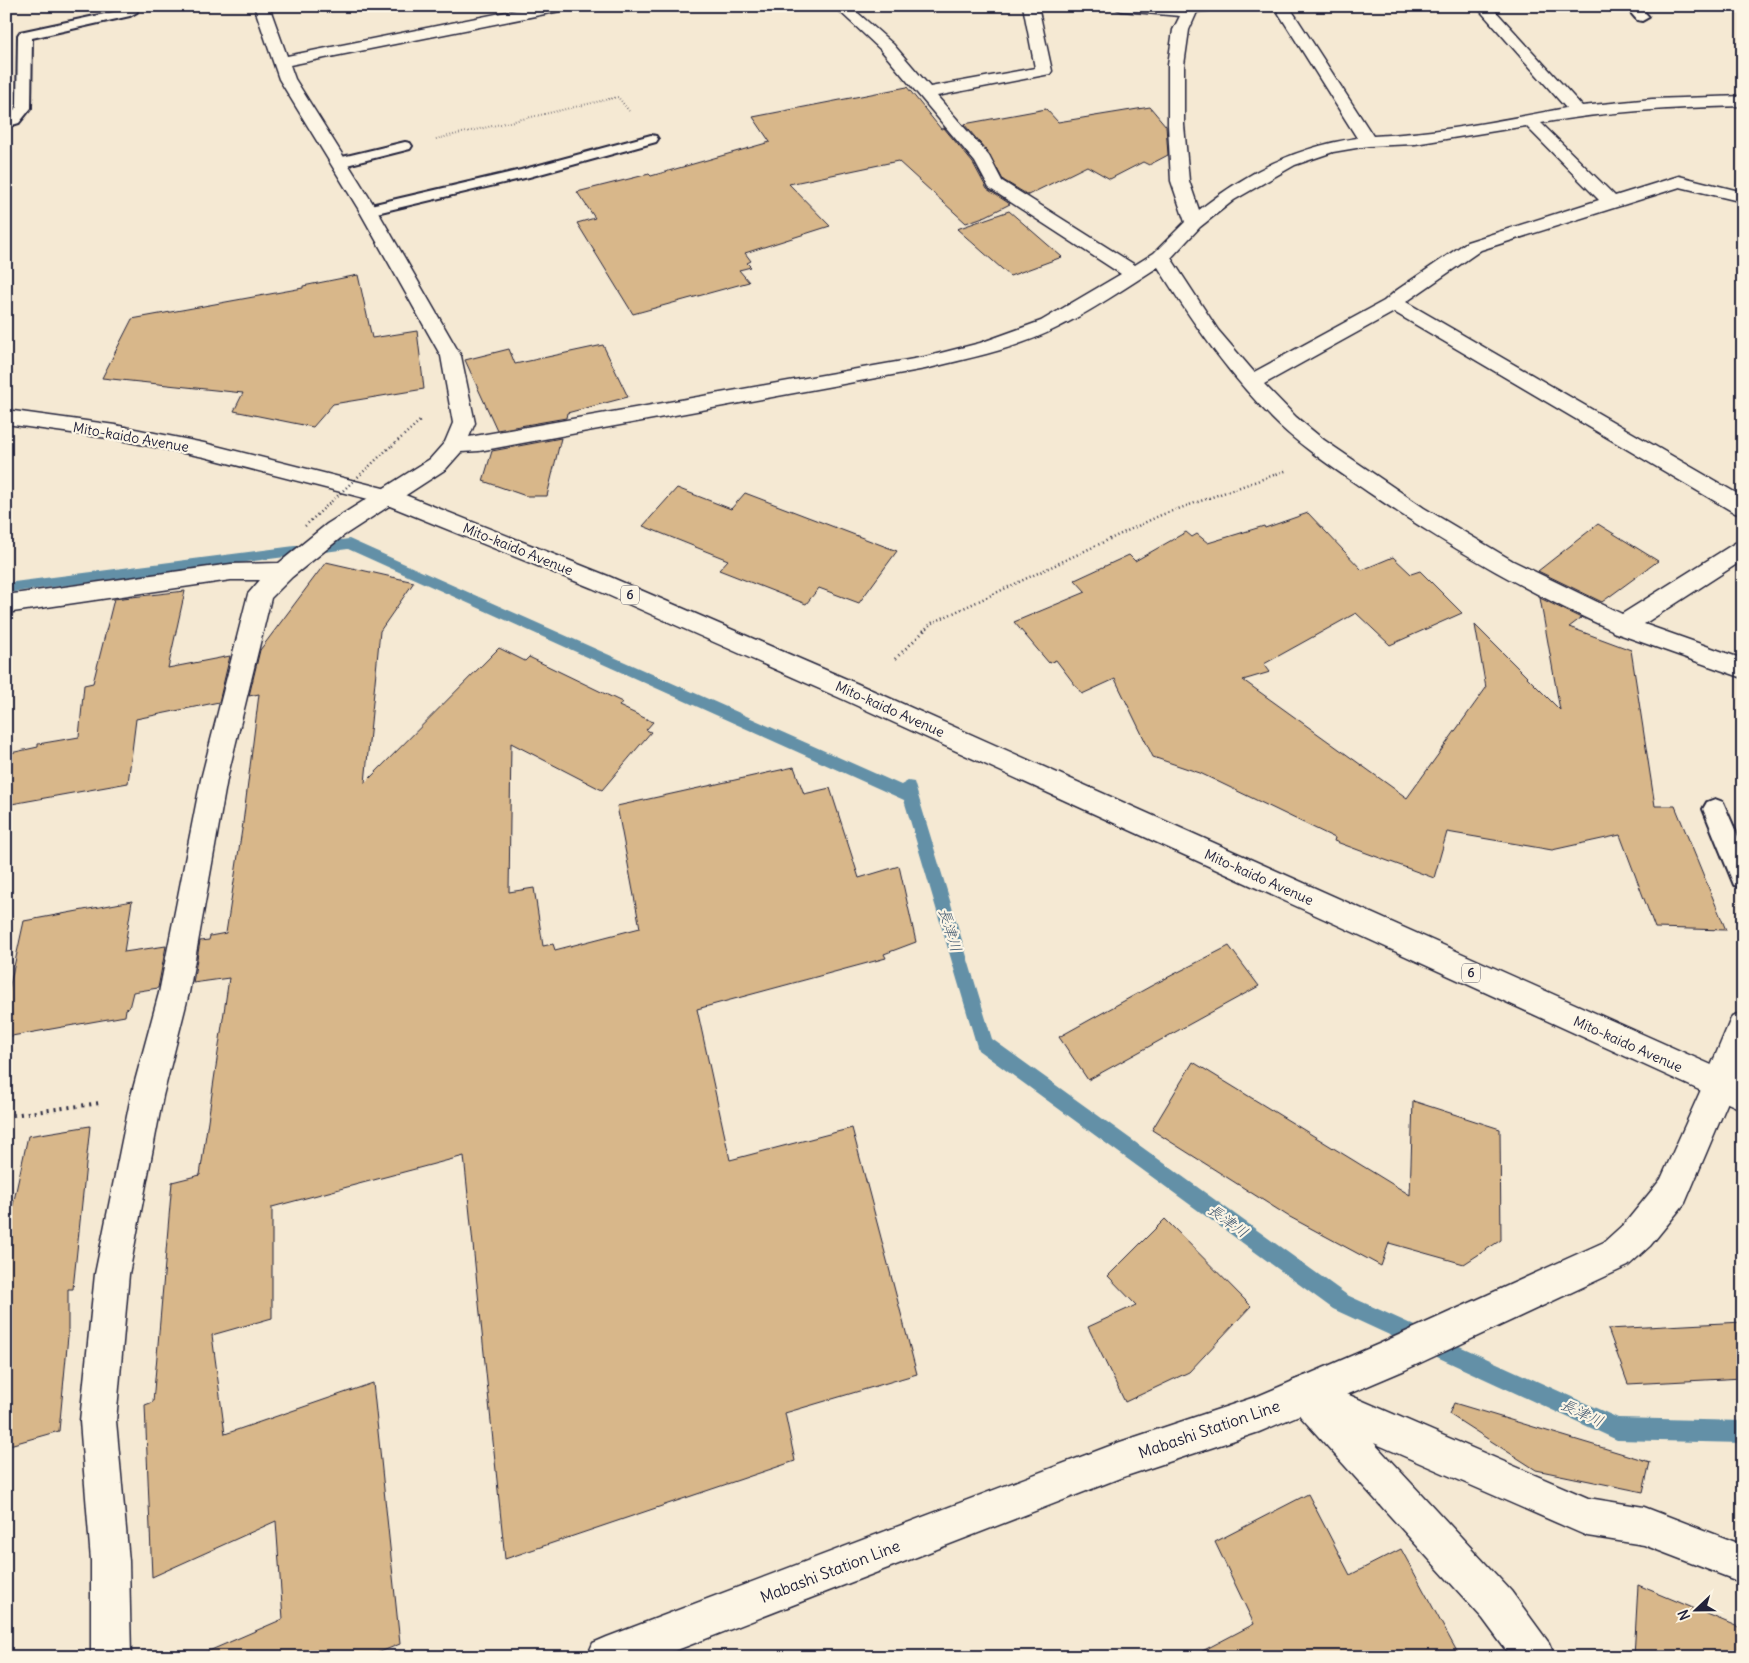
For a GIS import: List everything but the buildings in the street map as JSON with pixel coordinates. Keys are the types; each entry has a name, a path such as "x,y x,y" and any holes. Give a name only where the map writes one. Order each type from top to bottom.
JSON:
{"main road":[{"path":"110,1657 110,1561 98,1421 112,1274 147,1096 174,993 214,779 260,594 331,533 438,464 455,445 464,423 451,356 368,210 286,79 261,6"},
{"path":"484,6 492,20"},
{"path":"280,62 560,6"},
{"path":"841,6 887,47 983,160 995,184 1136,274"},
{"path":"926,93 1044,71 1030,6"},
{"path":"1122,6 1189,12"},
{"path":"1194,223 1180,181 1176,125 1176,65 1181,30 1191,8 1220,6"},
{"path":"1281,6 1368,141"},
{"path":"1483,6 1578,111"},
{"path":"455,445 479,444 933,361 1002,342 1048,325 1136,274 1161,257 1194,223 1228,196 1289,162 1330,147 1368,141 1415,139 1514,124 1578,111 1652,104 1743,101"},
{"path":"1529,120 1612,203"},
{"path":"1252,382 1393,304 1404,294 1474,246 1680,181 1743,198"},
{"path":"1161,257 1219,344 1299,432 1331,455 1401,504 1470,548 1528,581 1622,626 1743,669"},
{"path":"1393,304 1743,507"},
{"name":"Mito-kaido Avenue","path":"6,417 115,432 204,450 386,496 600,582 850,691 1731,1090"},
{"path":"1622,626 1743,549"},
{"path":"6,604 231,572 290,567"},
{"name":"Mabashi Station Line","path":"607,1657 1120,1460 1259,1414 1392,1357 1616,1254 1638,1234 1673,1190 1731,1090 1743,1026"},
{"path":"1305,1394 1587,1517 1644,1526 1743,1564"},
{"path":"1305,1394 1497,1605 1535,1657"}],"lane":[{"path":"6,123 14,120 24,108 24,35 130,12 130,6"},
{"path":"1631,6 1642,17"},
{"path":"368,210 524,174 597,152 651,139"},
{"path":"339,162 405,146"},
{"path":"1715,810 1743,878"}],"path":[{"path":"405,146 618,97 651,139"},
{"path":"305,526 392,446"},
{"path":"895,659 932,623 1160,515 1331,455"},
{"path":"6,1116 147,1096"}],"waterway":[{"path":"6,588 349,544 910,796"},
{"name":"長津川","path":"908,787 984,1044 1340,1302 1617,1429 1743,1432"}]}
